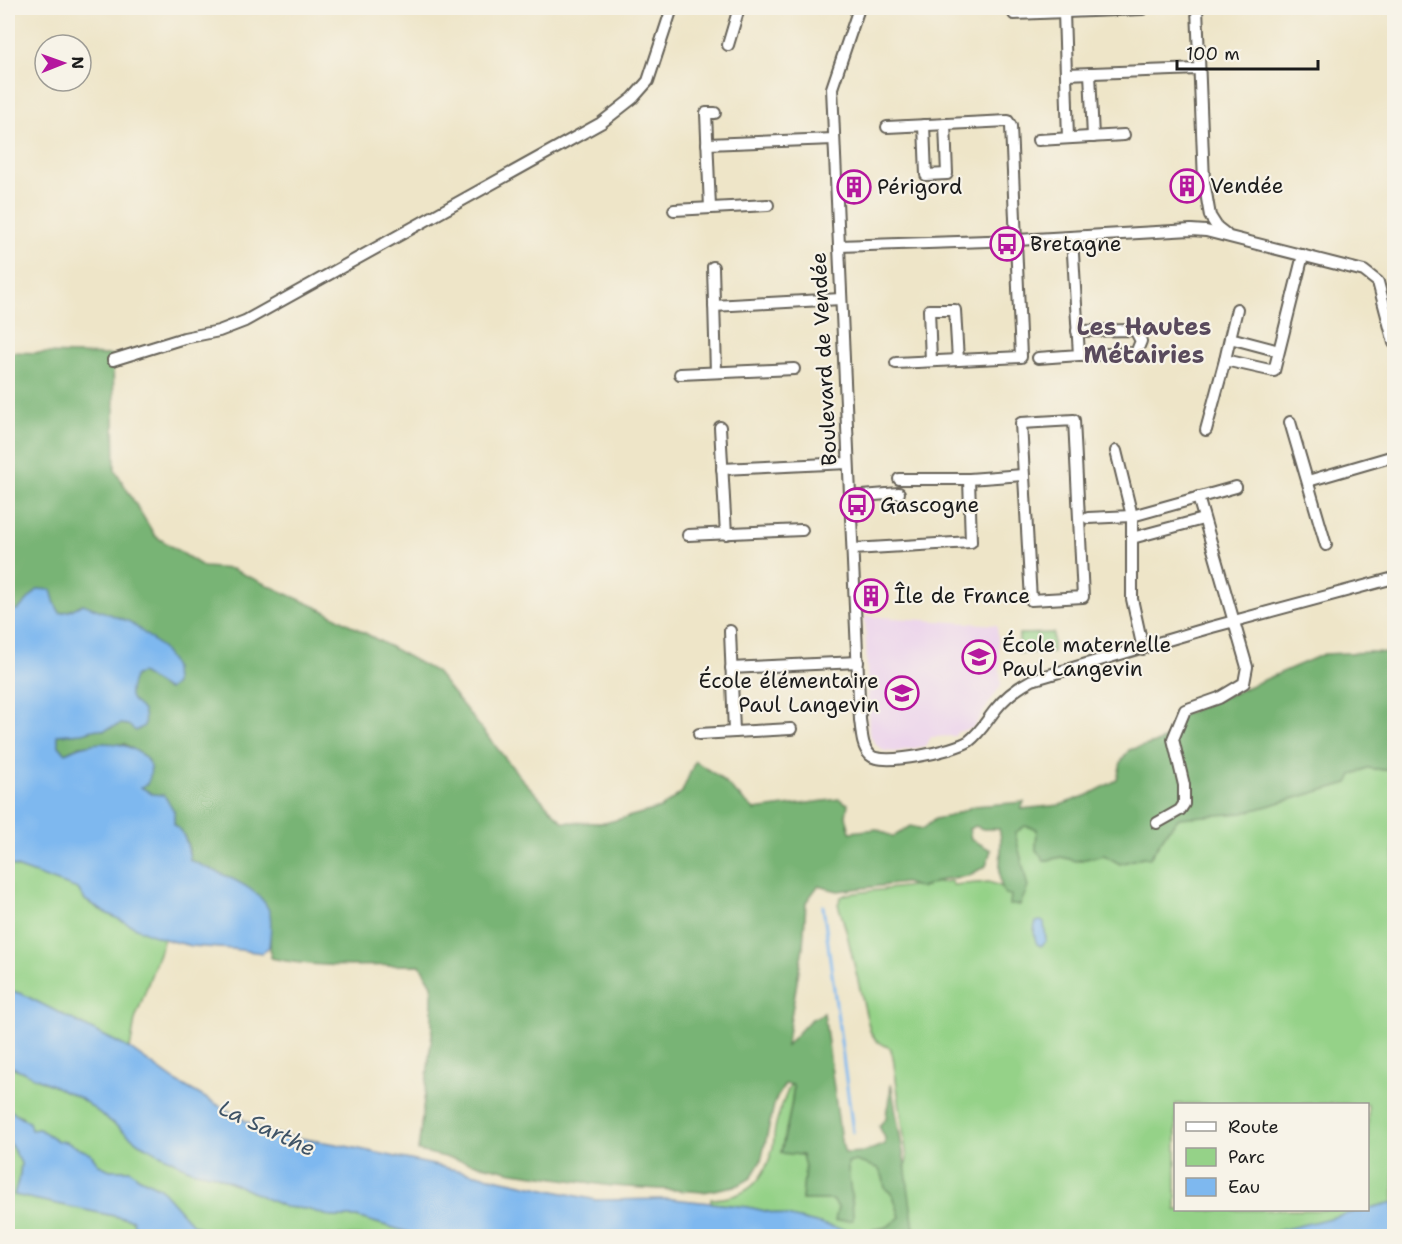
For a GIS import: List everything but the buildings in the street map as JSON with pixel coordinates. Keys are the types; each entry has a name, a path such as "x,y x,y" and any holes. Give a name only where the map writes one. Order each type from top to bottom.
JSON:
{"street":[{"path":"113,360 184,338 219,331 245,321 602,123 633,98 648,81 672,8"},
{"path":"728,45 739,8"},
{"name":"Boulevard de Vendée","path":"859,8 832,88 858,662 863,740 871,756 878,759 894,759 954,748 968,742 1013,690 1032,680 1395,578"},
{"path":"1197,8 1206,201 1210,216 1217,227 1229,237"},
{"path":"1014,14 1143,9"},
{"path":"1065,12 1068,138"},
{"path":"1066,74 1199,69"},
{"path":"1090,73 1093,137"},
{"path":"710,208 706,113 715,112"},
{"path":"887,126 1008,121 1011,126 1017,240 1021,357 896,363"},
{"path":"924,125 926,175 947,174 945,124"},
{"path":"1038,140 1124,135"},
{"path":"707,144 834,139"},
{"path":"674,210 768,205"},
{"path":"839,246 1206,231 1365,271 1378,282 1395,343"},
{"path":"1072,237 1079,355"},
{"path":"1224,360 1274,371 1303,255"},
{"path":"713,267 716,372"},
{"path":"714,306 841,299"},
{"path":"1206,430 1238,309"},
{"path":"931,361 929,310 955,310 958,360"},
{"path":"1038,358 1136,353 1141,341 1136,330 1077,332"},
{"path":"1230,338 1279,351"},
{"path":"680,374 794,369"},
{"path":"1074,420 1083,597 1030,600 1023,475 1021,423 1074,420"},
{"path":"1290,422 1326,545"},
{"path":"720,427 726,534"},
{"path":"1116,451 1132,516 1132,599 1143,649"},
{"path":"1308,482 1395,456"},
{"path":"722,469 848,463"},
{"path":"899,479 969,479 1023,475"},
{"path":"853,549 971,542 969,479"},
{"path":"1088,518 1132,516 1236,487"},
{"path":"850,497 899,493"},
{"path":"1157,823 1180,810 1184,804 1184,784 1173,739 1185,711 1219,698 1244,683 1247,667 1198,497"},
{"path":"1132,538 1203,519"},
{"path":"688,535 802,530"},
{"path":"730,631 734,732"},
{"path":"731,668 858,662"},
{"path":"699,734 791,729"}],"shaded area":[{"path":"865,616 997,625 1001,685 973,728 957,732 955,736 931,737 926,746 895,752 884,751 875,744 869,733"}],"green space":[{"path":"8,352 113,355 115,470 155,536 204,567 232,569 325,611 436,672 521,778 563,822 605,823 661,808 682,792 695,761 718,776 754,810 839,799 848,804 846,816 850,832 877,829 893,837 910,826 923,829 935,819 950,816 974,806 1024,802 1021,809 1060,805 1088,795 1117,780 1121,762 1129,750 1159,742 1171,735 1178,717 1324,654 1394,653 1394,771 1367,768 1352,775 1348,783 1243,813 1179,818 1168,830 1150,858 1143,857 1120,864 1104,855 1076,861 1061,857 1044,861 1036,850 1037,829 1025,826 1015,833 1028,887 1020,905 1010,905 1011,895 1005,894 1002,886 999,829 983,829 975,826 969,829 971,839 991,850 986,866 968,876 944,879 921,888 905,883 838,891 818,886 806,902 803,947 786,1046 810,1020 824,1013 841,1141 845,1153 865,1152 885,1144 885,1138 879,1126 886,1118 891,1084 915,1236 870,1236 872,1230 887,1227 900,1217 893,1195 885,1188 878,1168 856,1161 848,1163 853,1220 835,1221 838,1207 833,1200 802,1200 805,1166 802,1155 781,1153 791,1110 793,1085 785,1084 775,1101 761,1161 751,1178 739,1185 704,1192 612,1186 513,1172 418,1151 432,1034 432,985 420,965 326,965 271,958 270,918 263,903 257,894 190,860 186,840 174,824 174,811 140,787 148,761 141,754 125,744 80,746 65,753 59,746 57,735 104,730 121,724 128,725 137,705 130,700 128,691 135,675 141,673 168,690 83,604 60,613 55,604 8,612"},
{"path":"1053,633 1053,652 1019,653 1019,634"},
{"path":"1367,768 1394,771 1394,1202 1369,1209 1369,1103 1174,1103 1174,1211 1362,1211 1258,1236 939,1236 935,1234 915,1236 905,1172 907,1158 893,1057 890,1048 876,1041 870,1031 838,904 841,897 847,894 951,881 953,885 989,882 1000,886 1005,894 1027,887 1014,833 1025,826 1037,829 1036,850 1044,861 1062,857 1076,861 1104,855 1120,864 1150,857 1179,818 1351,775"},
{"path":"8,864 78,889 85,900 104,912 164,939 135,1020 130,1049 22,994 8,990"},
{"path":"8,1065 80,1098 139,1143 191,1170 215,1175 285,1207 307,1209 332,1217 356,1217 421,1236 218,1236 192,1224 160,1188 138,1177 130,1170 110,1170 99,1165 91,1154 66,1142 58,1141 39,1129 31,1130 22,1116 8,1111"},
{"path":"790,1085 793,1085 792,1102 781,1152 802,1155 805,1166 802,1200 833,1200 838,1207 853,1205 848,1163 856,1161 878,1168 885,1188 893,1195 900,1217 887,1227 872,1230 870,1236 748,1207 711,1203 711,1199 734,1196 744,1192 759,1179 769,1160 777,1119"},
{"path":"8,1140 21,1163 14,1195 133,1220 136,1236 8,1236"}],"water":[{"path":"38,589 51,590 60,613 83,604 130,622 160,646 171,661 175,684 168,690 141,673 135,675 130,695 142,710 144,726 136,731 128,725 121,724 104,730 57,735 59,746 65,753 96,744 117,744 137,751 145,758 150,767 150,777 147,784 141,787 152,794 164,795 174,811 174,824 184,836 190,860 236,881 258,895 266,904 270,914 271,931 269,947 262,953 192,946 149,934 85,900 78,889 8,864 8,612 19,609"},
{"path":"1036,922 1044,923 1046,941 1041,946 1037,944 1034,930"},
{"path":"8,990 22,994 130,1049 174,1080 267,1133 336,1144 596,1200 673,1199 748,1207 871,1236 421,1236 357,1217 332,1217 307,1209 285,1207 215,1175 191,1170 139,1143 80,1098 8,1065"},
{"path":"10,1110 29,1122 31,1130 39,1129 58,1141 66,1142 91,1154 99,1165 110,1170 130,1170 138,1177 160,1188 192,1224 218,1236 136,1236 133,1220 14,1195 21,1163 8,1140 8,1111"},
{"path":"1394,1202 1394,1236 1258,1236 1358,1211 1369,1211 1369,1208"}],"waterway":[{"path":"823,906 853,1132"}],"place":[{"name":"Vendée","path":"1187,186"},
{"name":"Périgord","path":"854,187"},
{"name":"Bretagne","path":"1007,244"},
{"name":"Gascogne","path":"857,505"},
{"name":"Île de France","path":"871,596"},
{"name":"École maternelle Paul Langevin","path":"979,657"},
{"name":"École élémentaire Paul Langevin","path":"902,693"}],"district":[{"name":"Les Hautes Métairies","path":"1144,341"}],"water label":[{"name":"La Sarthe","path":"267,1128"}]}
